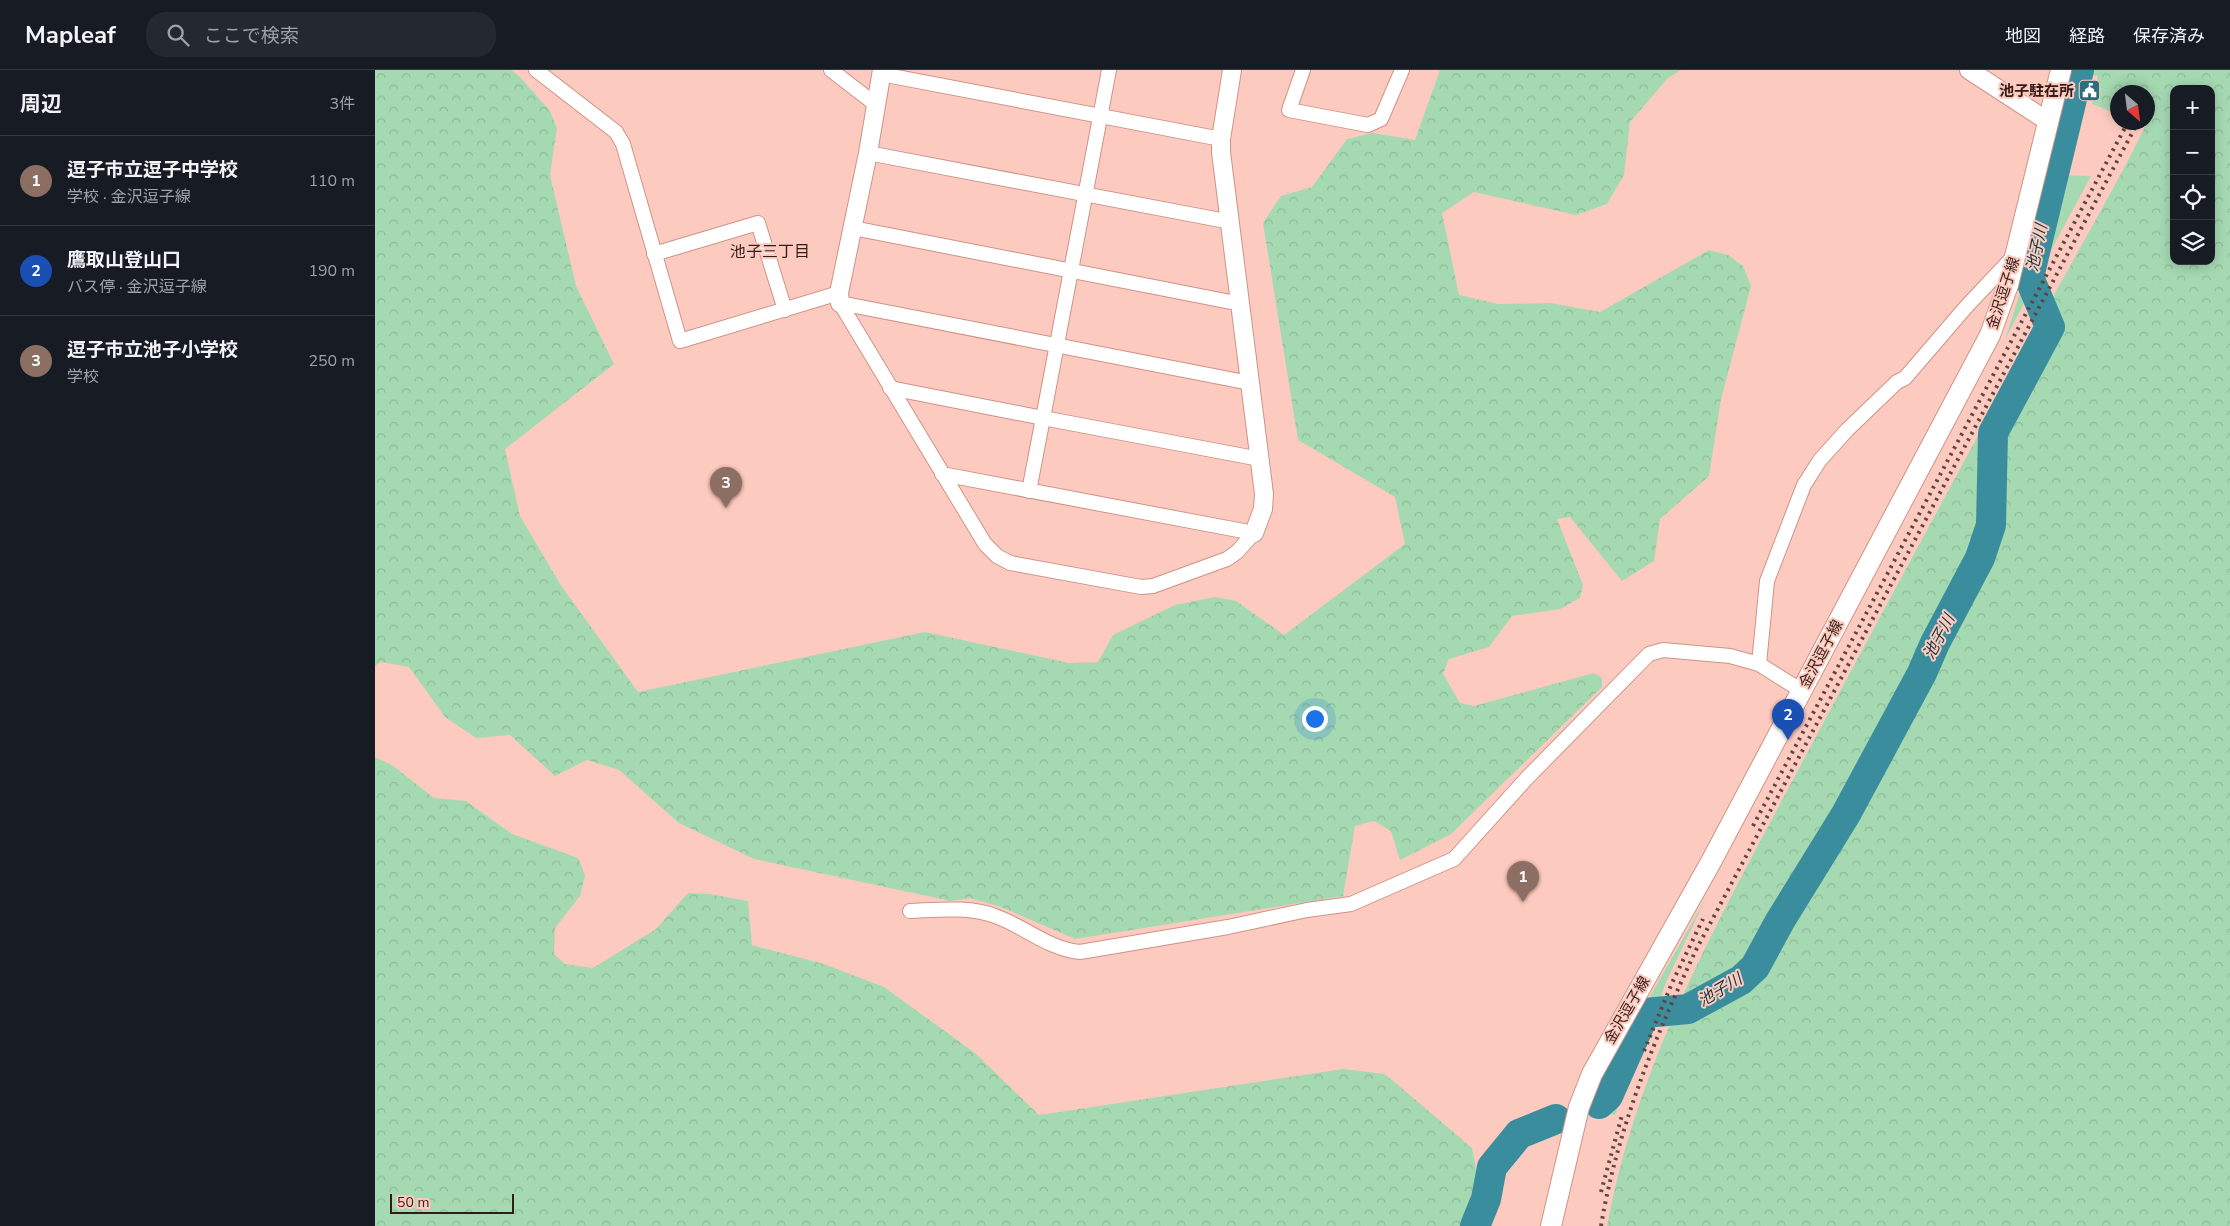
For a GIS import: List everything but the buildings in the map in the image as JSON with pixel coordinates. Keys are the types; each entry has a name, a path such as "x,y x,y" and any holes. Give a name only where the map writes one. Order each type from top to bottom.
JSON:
{"main road":[{"name":"金沢逗子線","path":"1551,1226 1579,1107 1591,1074 1712,860 1990,335 2001,308 2016,254 2061,70"}],"street":[{"path":"536,70 616,132 623,144 680,340 785,310 840,298 1250,383"},
{"path":"831,70 875,104"},
{"path":"1029,492 1109,70"},
{"path":"1221,140 882,72 840,298 890,388 942,474 985,544 997,556 1010,562 1141,587 1153,586 1227,559 1237,552 1254,533 1263,509 1264,494 1221,140 1232,70"},
{"path":"1303,70 1289,110 1368,125 1381,119 1402,70"},
{"path":"1969,70 2049,122"},
{"path":"868,154 1231,222"},
{"path":"654,254 758,223 785,310"},
{"path":"853,228 1241,304"},
{"path":"1759,664 1767,581 1804,485 1820,460 1847,430 1897,382 1905,378 1966,307 2016,254"},
{"path":"890,388 1260,459"},
{"path":"942,474 1029,492 1254,533"},
{"path":"910,911 966,910 994,915 1065,951 1080,952 1229,927 1307,910 1351,904 1454,858 1527,778 1649,654 1663,650 1730,656 1759,664 1802,691"}],"green space":[{"path":"375,70 511,70 520,77 550,111 557,128 550,175 576,286 614,364 505,449 520,516 560,584 638,692 925,632 1069,663 1098,662 1113,635 1175,605 1215,597 1236,601 1284,635 1405,544 1395,497 1298,440 1263,223 1281,196 1312,187 1347,139 1373,133 1415,140 1440,70 1681,70 1668,78 1630,122 1624,175 1607,204 1576,215 1474,192 1442,213 1459,295 1498,304 1551,303 1600,312 1709,250 1728,255 1743,266 1751,286 1721,399 1709,476 1660,519 1654,561 1622,581 1570,517 1557,519 1583,585 1580,598 1560,609 1512,616 1489,647 1449,659 1443,674 1460,703 1474,706 1594,673 1602,678 1602,687 1451,834 1400,860 1391,831 1374,821 1355,826 1343,896 1075,939 1001,907 970,898 951,901 754,859 679,823 619,770 587,760 555,776 510,735 476,738 445,717 409,667 381,662 375,666"},
{"path":"2085,70 2230,70 2230,1226 1607,1226 1621,1165 1639,1106 1684,992 1711,936 1827,716 2143,130 2155,130 2155,85 2110,85 2110,111 2092,104 2098,76 2084,73"},
{"path":"2056,175 2091,176 2037,276 2034,270"},
{"path":"2023,283 2028,295 2005,340"},
{"path":"375,757 392,765 434,798 466,801 512,834 578,858 585,875 580,896 555,928 554,954 565,964 593,968 656,929 688,893 709,894 748,901 752,945 824,964 884,987 975,1053 1039,1115 1343,1069 1385,1074 1472,1148 1480,1187 1460,1226 375,1226"},
{"path":"1705,900 1667,980 1659,1002 1648,1000"},
{"path":"1639,1019 1650,1019 1615,1115 1594,1110 1603,1086"}],"waterway":[{"name":"池子川","path":"1599,1104 1608,1096 1645,1013 1688,1009 1741,980 1755,967 1780,921 1846,814 1922,673 1935,643 1980,558 1991,525 1993,433 2050,327 2029,277 2079,70"},
{"name":"池子川","path":"1475,1226 1486,1199 1492,1167 1519,1134 1556,1119"}],"railway":[{"path":"1753,826 2124,130"},
{"path":"1601,1226 1608,1190 1627,1119 1652,1050 1696,950 2134,130"},
{"path":"1644,1051 1672,983 1703,919"},
{"path":"1601,1192 1622,1115"}],"place":[{"name":"池子駐在所","path":"2090,91"},
{"name":"逗子市立池子小学校","path":"726,508"},
{"name":"鷹取山登山口","path":"1788,740"},
{"name":"逗子市立逗子中学校","path":"1523,902"}],"district":[{"name":"池子三丁目","path":"770,252"}]}
